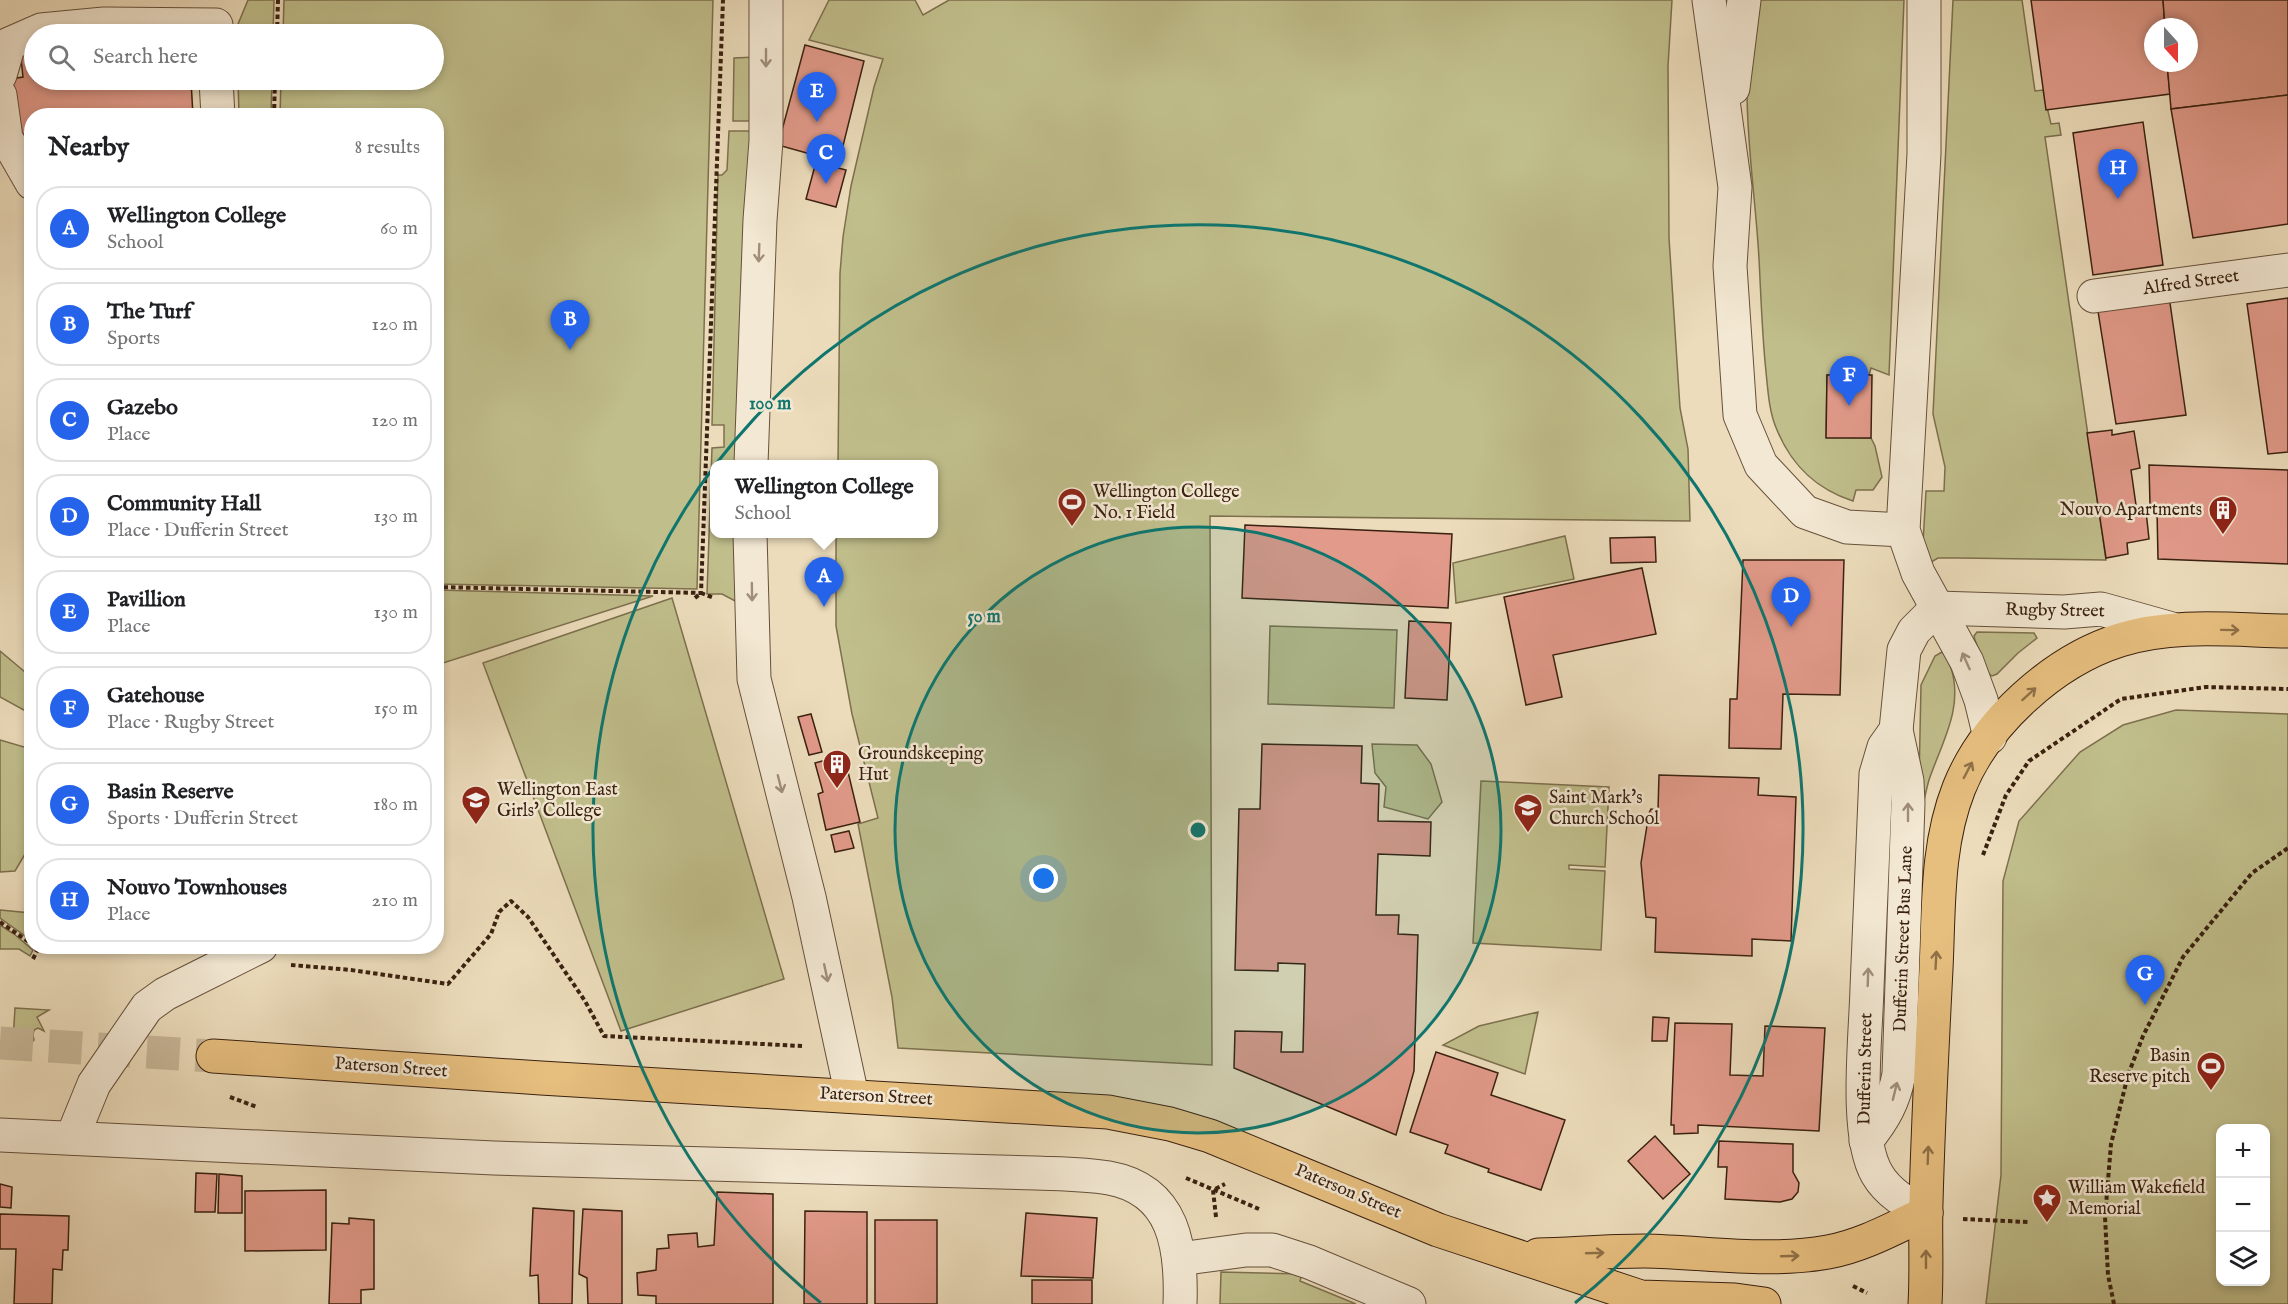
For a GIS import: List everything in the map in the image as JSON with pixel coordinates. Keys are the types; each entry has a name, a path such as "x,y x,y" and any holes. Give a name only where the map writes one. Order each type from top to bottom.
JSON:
{"highway":[{"name":"Rugby Street","path":"1990,737 2019,703 2048,677 2080,656 2120,640 2172,629 2288,630"},
{"path":"1925,1304 1926,1213 1943,840 1959,787 1990,737"},
{"name":"Paterson Street","path":"213,1056 1108,1112 1170,1124 1210,1136 1438,1230 1641,1297 1735,1300 1764,1304"},
{"name":"Paterson Street","path":"1515,1256 1644,1251 1804,1255 1848,1247 1926,1213"}],"street":[{"path":"751,460 760,220 766,141 766,0"},
{"path":"1709,0 1735,187 1730,266 1740,415 1761,465 1805,512 1847,527 1903,530"},
{"path":"1726,124 1735,77 1744,0"},
{"path":"1924,0 1924,154 1903,530 1914,565 1967,662 1981,700 1990,737"},
{"path":"104,24 221,20"},
{"path":"0,75 9,44 24,37"},
{"path":"217,90 218,108"},
{"path":"0,95 6,138 24,169"},
{"name":"Alfred Street","path":"2094,296 2288,270"},
{"path":"750,538 754,679 809,897 852,1096"},
{"name":"Rugby Street","path":"1937,608 2064,612 2101,609 2172,629"},
{"name":"Dufferin Street Bus Lane","path":"1866,1140 1889,1110 1895,1096 1899,1074 1908,817 1907,781 1896,730 1904,650 1914,631 1937,608"},
{"path":"72,1138 94,1084 147,1007 165,994 245,954"},
{"path":"0,1135 482,1157 1036,1173 1111,1178 1139,1188 1154,1198 1165,1213 1173,1230 1179,1259 1180,1304"},
{"name":"Dufferin Street","path":"1866,1140 1876,1173 1892,1192 1907,1204 1926,1213"},
{"path":"1179,1259 1246,1250 1272,1250 1309,1262 1409,1304"}],"path":[{"path":"277,24 278,0"},
{"path":"695,598 701,593 723,0"},
{"path":"274,108 275,90"},
{"path":"444,587 701,593"},
{"path":"1981,860 2006,795 2029,762 2121,699 2206,687 2288,689"},
{"path":"2114,1304 2108,1275 2105,1217 2111,1144 2131,1065 2183,957 2252,873 2288,848"},
{"path":"306,966 448,984 491,934 499,912 511,901 528,917 585,1001 604,1036 842,1048"},
{"path":"0,922 24,939"},
{"path":"33,959 36,954"},
{"path":"1213,1190 1220,1186"},
{"path":"1958,1218 2028,1222"}],"shaded area":[{"path":"248,0 274,0 273,24 238,24"},
{"path":"284,0 713,0 697,589 444,584 444,108 280,108 281,90 444,90 444,24 283,24"},
{"name":"Wellington College No. 1 Field","path":"829,0 915,0 923,15 949,0 1672,0 1668,66 1669,238 1680,408 1688,449 1690,521 1210,516 1212,1065 898,1048 892,997 858,824 878,818 852,714 836,626 836,538 938,538 938,460 838,460 840,273 843,237 851,186 874,87 883,59 809,40"},
{"path":"1752,0 1904,0 1889,375 1871,368 1869,375 1827,375 1826,437 1871,438 1882,477 1873,490 1856,490 1853,501 1817,483 1798,465 1783,443 1774,423 1771,409 1767,387 1758,238 1747,112 1747,68"},
{"path":"1953,0 2022,0 2035,91 2043,90 2051,124 2059,123 2061,135 2045,137 2106,560 1938,558 1926,565 1922,560 1926,491 1944,491 1945,467 1933,414"},
{"path":"756,57 756,121 733,121 734,58"},
{"path":"238,90 272,90 271,108 239,108"},
{"path":"729,131 753,131 743,460 712,460 712,448 724,447 724,425 712,425 718,175 722,175 727,170"},
{"path":"710,506 710,538 741,538 739,603 722,594 707,594"},
{"path":"1565,536 1574,579 1456,603 1453,563"},
{"path":"444,590 653,596 444,663"},
{"path":"672,598 784,979 621,1031 483,663"},
{"path":"1270,626 1397,630 1394,708 1268,704"},
{"path":"1977,632 2034,633 2037,638 1992,676 1987,672 1975,640 1974,636"},
{"path":"0,651 24,671 24,710 0,697"},
{"path":"1942,652 1951,668 1954,683 1953,712 1929,780 1918,830 1921,685 1935,656"},
{"path":"2176,710 2288,714 2288,1304 1986,1304 2001,1175 2003,881 2019,821 2080,752 2123,725"},
{"path":"0,740 24,747 24,856 15,871 0,872"},
{"path":"1372,744 1417,745 1431,764 1442,802 1428,819 1384,807 1386,787 1375,773"},
{"path":"1481,781 1609,787 1605,867 1569,865 1569,869 1605,871 1601,950 1473,943"},
{"path":"0,910 24,912 24,935 0,918"},
{"path":"0,925 24,942 24,952 19,949 0,949"},
{"path":"15,1008 49,1010 37,1017 44,1031 38,1028 34,1030 34,1040 29,1048 17,1050 5,1058 0,1058 0,1042 13,1041"},
{"path":"1538,1012 1525,1074 1443,1045 1479,1026"},
{"path":"1221,1272 1302,1274 1300,1281 1356,1304 1220,1304"}],"building":[{"path":"2031,0 2163,0 2164,18 2144,18 2144,72 2168,72 2170,94 2046,110"},
{"path":"2163,0 2288,0 2288,95 2171,109 2168,72 2198,72 2198,18 2164,18"},
{"path":"805,45 864,61 839,162 778,145"},
{"path":"20,49 24,49 24,90 192,90 193,108 24,108 24,134 14,135 10,79 23,77"},
{"path":"2288,95 2288,224 2193,238 2171,109"},
{"path":"2143,122 2163,265 2093,275 2073,133"},
{"path":"816,162 846,170 836,207 806,199"},
{"path":"2169,296 2186,415 2116,424 2097,305"},
{"path":"2288,298 2288,452 2268,454 2247,304"},
{"path":"1827,375 1872,375 1871,438 1826,438"},
{"path":"2112,430 2112,435 2134,431 2140,468 2131,470 2137,512 2146,511 2149,539 2127,543 2128,554 2106,558 2087,433"},
{"name":"Nouvo Apartments","path":"2149,465 2288,470 2288,564 2158,559 2157,510 2165,510 2165,506 2150,505"},
{"path":"1245,525 1452,534 1448,608 1242,598"},
{"path":"1655,537 1656,562 1611,563 1610,538"},
{"path":"1743,560 1844,560 1840,695 1783,694 1781,749 1729,748 1730,699 1737,699"},
{"path":"1642,568 1656,634 1553,655 1562,697 1526,705 1504,597"},
{"path":"1409,621 1451,623 1447,700 1405,698"},
{"path":"811,714 822,752 809,755 798,717"},
{"path":"1262,744 1362,746 1361,783 1379,784 1378,821 1431,822 1430,856 1378,854 1376,915 1399,915 1398,934 1418,935 1414,1071 1396,1135 1234,1068 1235,1031 1282,1032 1281,1052 1303,1052 1305,964 1278,963 1278,971 1235,970 1239,809 1260,809"},
{"name":"Groundskeeping Hut","path":"844,755 860,822 826,830 818,794 823,792 815,763"},
{"path":"1659,775 1759,778 1758,795 1796,797 1791,941 1752,939 1752,956 1655,952 1656,918 1646,917 1641,863 1649,813 1651,809 1658,810"},
{"path":"849,831 854,848 835,852 831,835"},
{"path":"1653,1017 1669,1018 1667,1041 1652,1041"},
{"path":"1675,1023 1732,1024 1730,1075 1763,1076 1765,1026 1825,1028 1819,1131 1698,1125 1698,1133 1674,1134 1674,1125 1671,1125"},
{"path":"1436,1052 1498,1073 1491,1095 1565,1120 1541,1190 1488,1172 1489,1169 1445,1153 1448,1145 1410,1132"},
{"path":"1655,1136 1690,1174 1663,1199 1628,1161"},
{"path":"1719,1141 1793,1144 1793,1172 1799,1183 1798,1192 1792,1199 1780,1202 1725,1199 1727,1167 1718,1167"},
{"path":"196,1173 217,1174 215,1212 195,1212"},
{"path":"219,1174 242,1176 242,1213 218,1213"},
{"path":"0,1184 12,1187 11,1208 0,1207"},
{"path":"326,1190 326,1250 245,1251 245,1191"},
{"path":"717,1192 773,1194 773,1304 656,1304 656,1296 638,1295 637,1273 656,1270 657,1249 669,1248 668,1235 697,1233 698,1247 714,1245"},
{"path":"533,1208 574,1211 572,1304 539,1304 538,1275 530,1276"},
{"path":"583,1209 622,1211 622,1304 588,1304 587,1278 579,1274"},
{"path":"805,1211 867,1212 867,1304 804,1304"},
{"path":"1026,1213 1097,1218 1093,1278 1021,1276"},
{"path":"0,1214 69,1216 68,1250 63,1250 62,1270 53,1269 52,1304 14,1304 16,1249 0,1249"},
{"path":"349,1218 374,1220 374,1289 361,1290 361,1304 329,1304 332,1223 349,1224"},
{"path":"875,1220 937,1220 937,1304 875,1304"},
{"path":"1032,1280 1092,1280 1092,1304 1032,1304"}],"tunnel":[{"path":"0,1043 213,1056"}],"place":[{"name":"Pavillion","path":"817,122"},
{"name":"Gazebo","path":"826,184"},
{"name":"Nouvo Townhouses","path":"2118,199"},
{"name":"The Turf","path":"570,350"},
{"name":"Gatehouse","path":"1849,406"},
{"name":"Wellington College No. 1 Field","path":"1072,528"},
{"name":"Nouvo Apartments","path":"2223,536"},
{"name":"Wellington College","path":"824,607"},
{"name":"Community Hall","path":"1791,627"},
{"name":"Groundskeeping Hut","path":"837,790"},
{"name":"Wellington East Girls' College","path":"476,826"},
{"name":"Saint Mark's Church School","path":"1528,834"},
{"name":"Basin Reserve","path":"2145,1005"},
{"name":"Basin Reserve pitch","path":"2211,1092"},
{"name":"William Wakefield Memorial","path":"2047,1224"}]}
